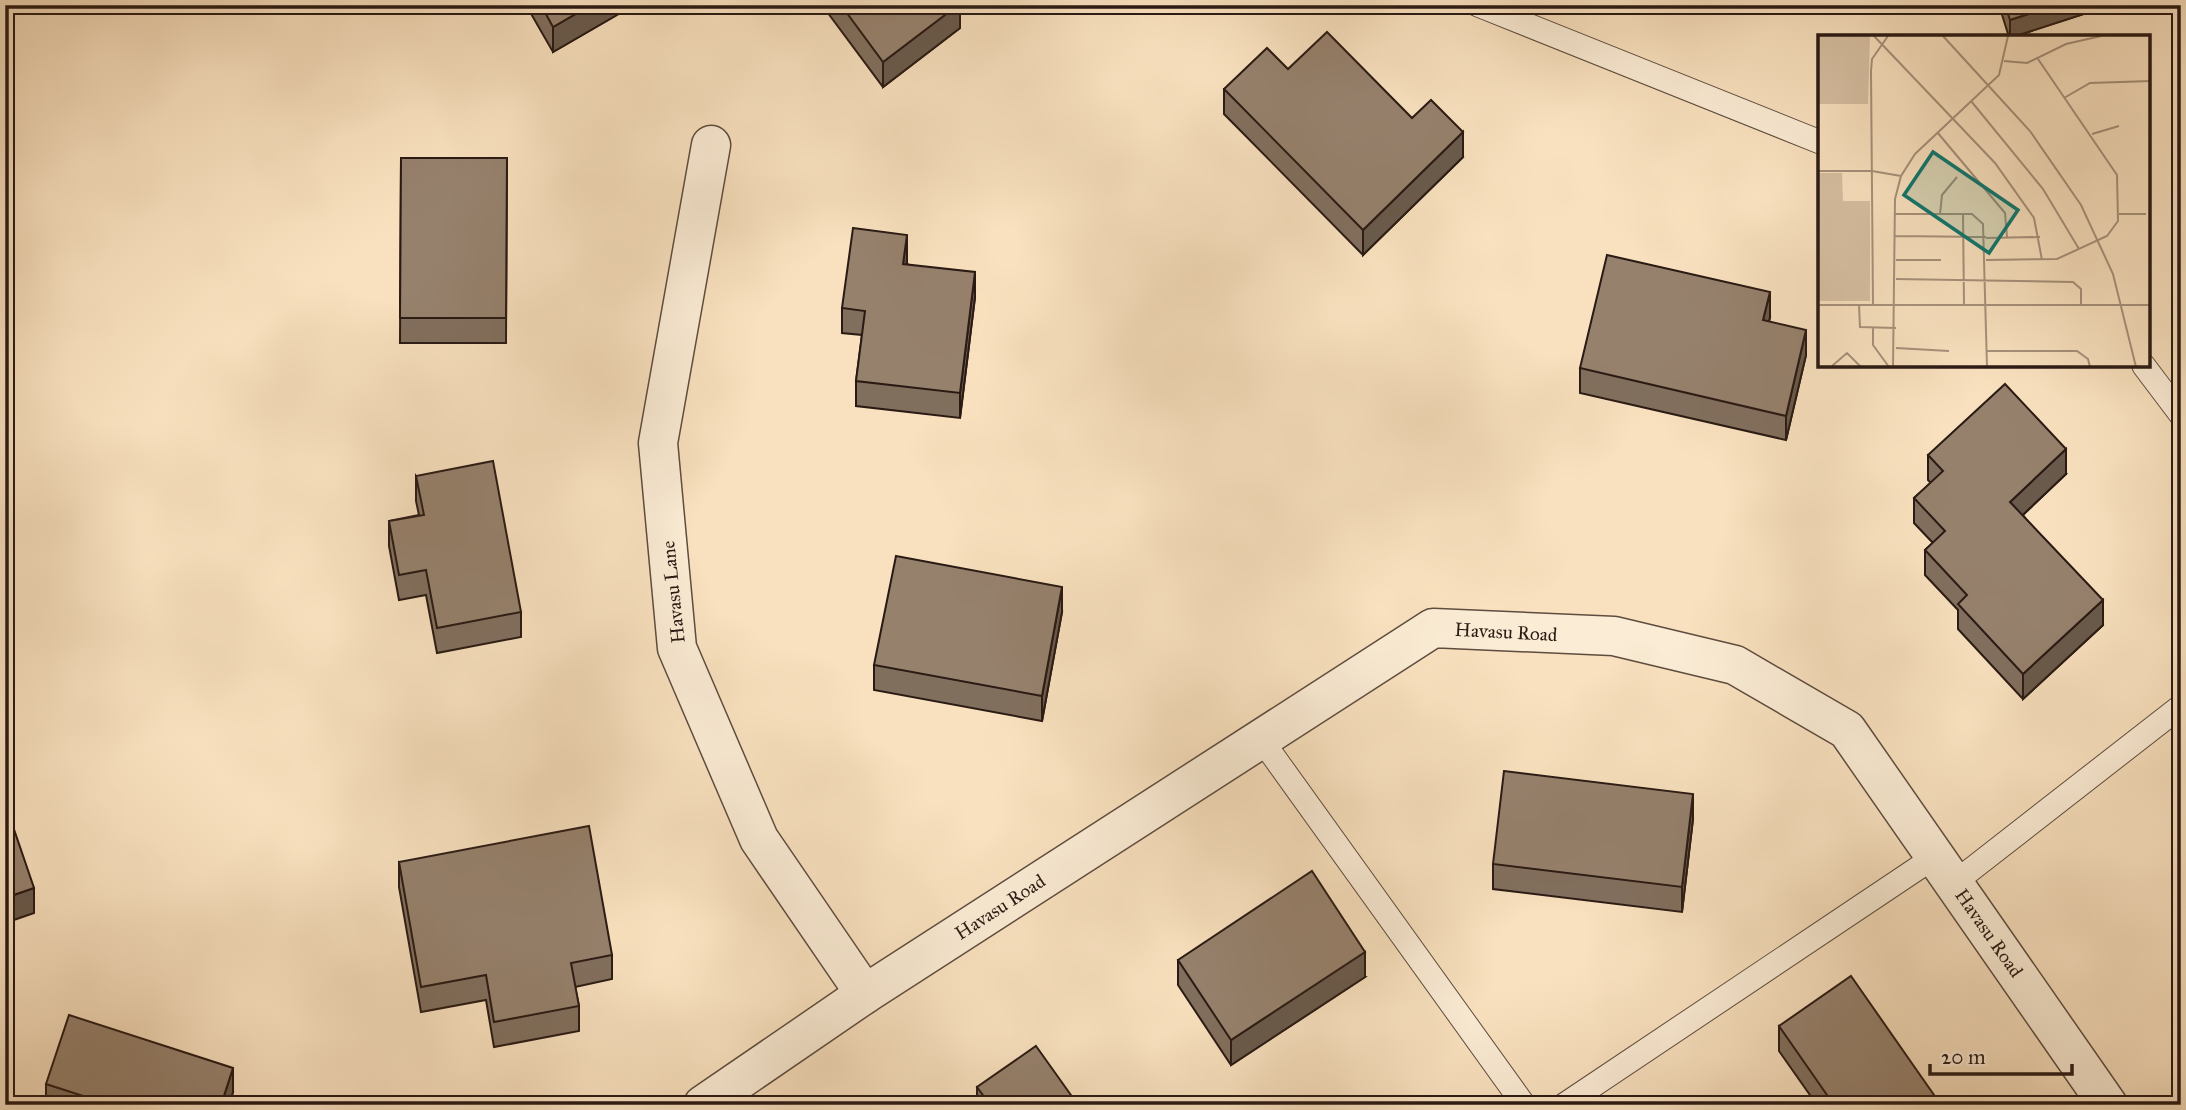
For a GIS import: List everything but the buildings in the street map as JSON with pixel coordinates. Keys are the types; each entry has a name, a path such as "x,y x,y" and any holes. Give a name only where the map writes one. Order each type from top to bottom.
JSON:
{"street":[{"name":"Havasu Lane","path":"711,145 658,443 677,648 759,839 865,994"},
{"name":"Havasu Road","path":"703,1105 865,994 1433,628 1614,636 1735,665 1847,730 2108,1105"}],"lane":[{"path":"1478,5 1818,141"},
{"path":"2146,368 2181,415"},
{"path":"1564,1105 1945,870 2181,706"},
{"path":"1261,739 1524,1105"}]}
